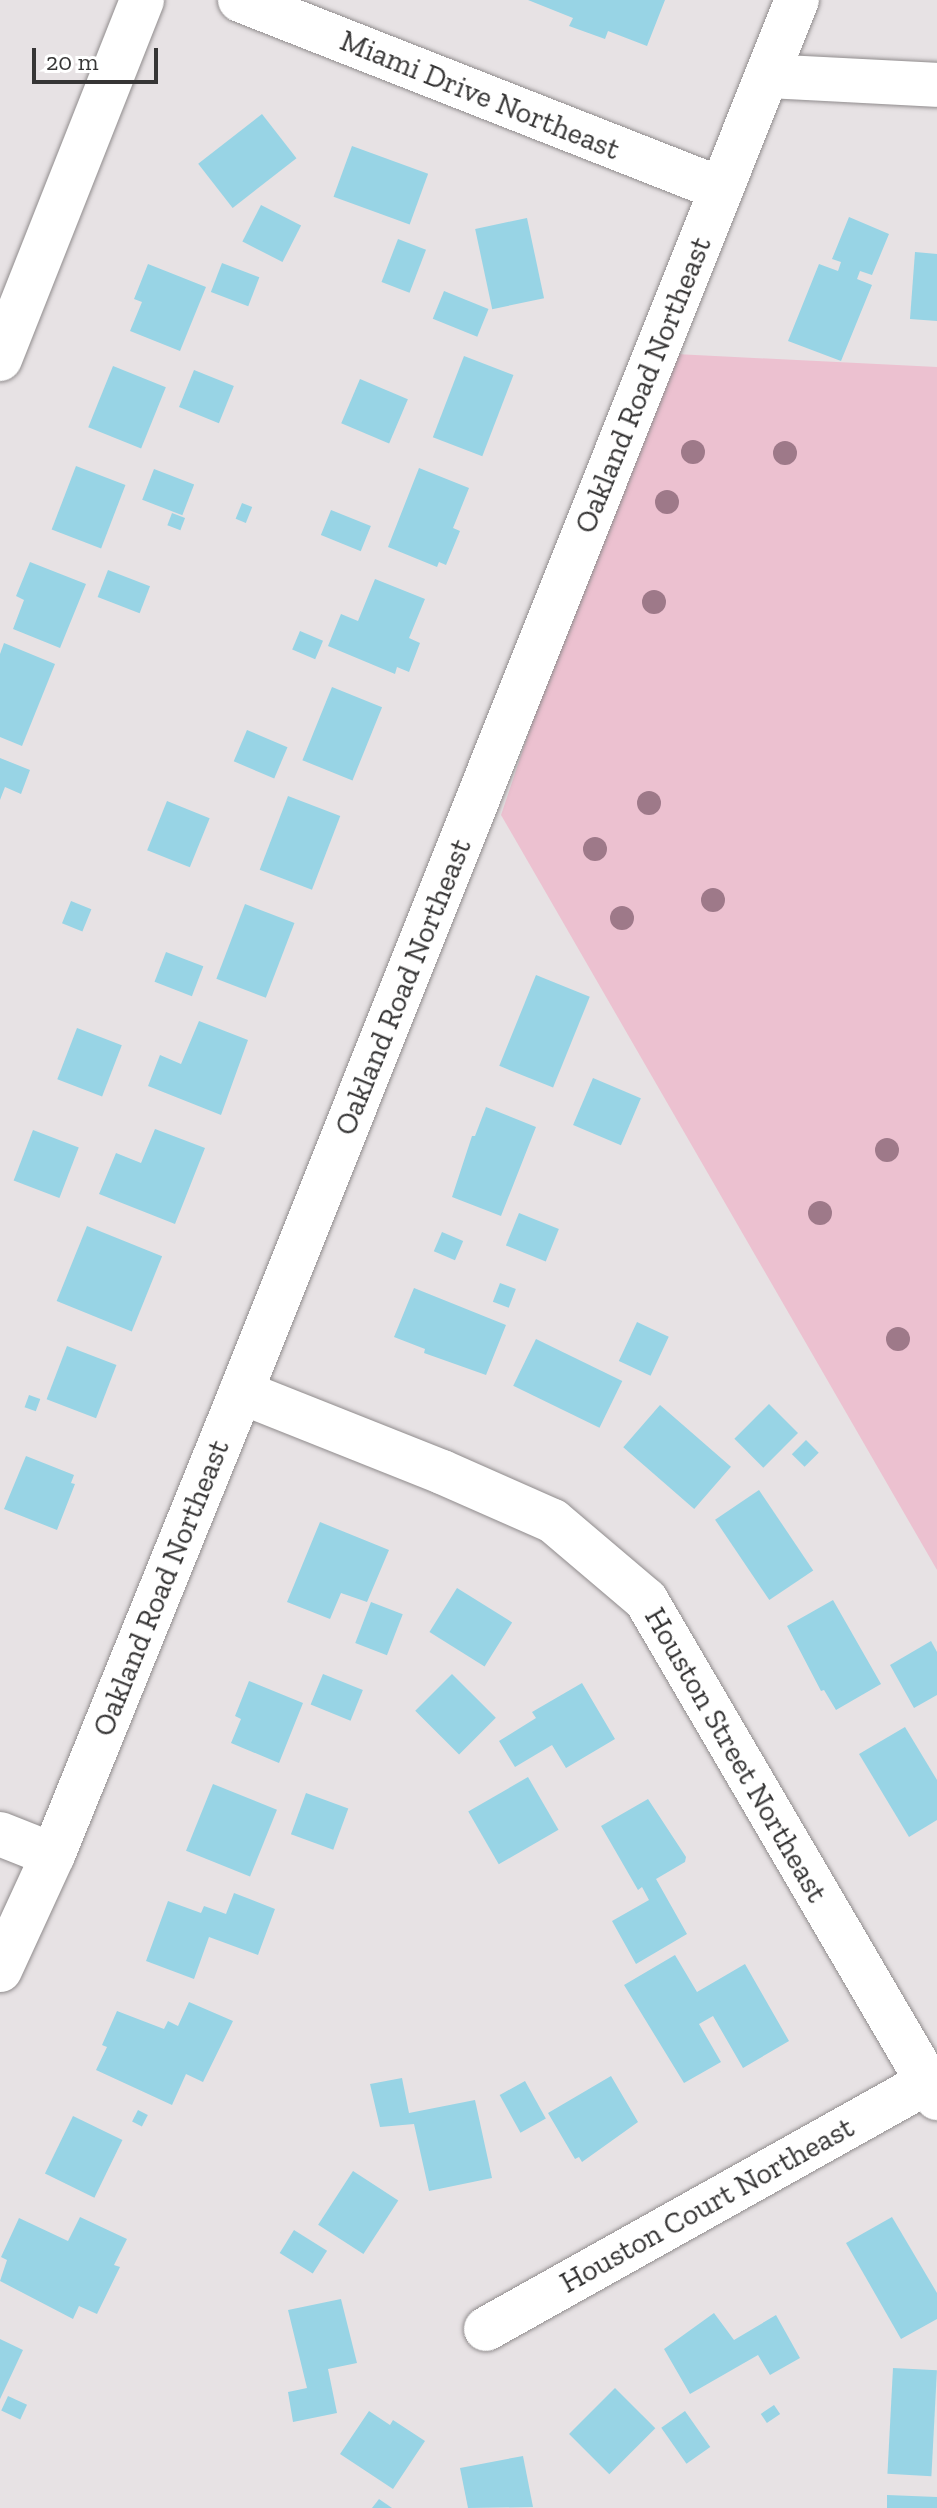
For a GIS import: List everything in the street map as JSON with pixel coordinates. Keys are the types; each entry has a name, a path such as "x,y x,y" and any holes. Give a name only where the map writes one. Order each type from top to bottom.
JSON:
{"street":[{"path":"0,359 142,0"},
{"name":"Miami Drive Northeast","path":"240,0 721,189"},
{"name":"Oakland Road Northeast","path":"0,1970 53,1855 241,1392 797,0"},
{"path":"767,76 937,85"},
{"name":"Houston Street Northeast","path":"241,1392 442,1472 553,1521 646,1600 932,2090"},
{"path":"0,1834 53,1855"},
{"name":"Houston Court Northeast","path":"486,2329 932,2090"}],"shaded area":[{"path":"656,353 937,367 937,1570 501,815"}],"building":[{"path":"528,0 665,0 647,46 608,31 605,39 569,26 573,18"},
{"path":"262,114 296,158 233,208 198,164"},
{"path":"352,146 428,174 410,224 334,197"},
{"path":"261,205 301,225 282,262 242,242"},
{"path":"849,217 889,234 872,275 860,271 857,279 872,285 841,361 788,341 819,264 838,271 841,262 832,259"},
{"path":"527,218 544,298 492,309 475,229"},
{"path":"398,239 426,250 410,293 382,282"},
{"path":"915,252 937,254 937,321 910,319"},
{"path":"222,263 259,277 248,306 211,292"},
{"path":"148,264 206,287 180,351 130,331 142,302 134,299"},
{"path":"444,291 489,309 477,337 433,319"},
{"path":"464,356 513,375 482,456 433,437"},
{"path":"113,366 166,387 141,449 88,427"},
{"path":"194,370 234,386 219,423 179,407"},
{"path":"360,379 408,399 389,444 341,423"},
{"path":"76,466 125,485 101,548 52,529"},
{"path":"419,468 469,488 453,528 460,531 446,565 439,562 437,567 388,547"},
{"path":"154,469 194,484 182,515 142,500"},
{"path":"242,503 252,507 246,523 236,519"},
{"path":"331,510 371,526 361,551 321,535"},
{"path":"172,513 185,518 180,530 167,525"},
{"path":"30,562 86,584 60,648 13,629 24,600 16,596"},
{"path":"108,570 150,586 140,613 98,597"},
{"path":"375,579 425,599 409,638 420,643 409,672 397,667 395,674 328,646 341,614 358,621"},
{"path":"300,631 323,641 315,659 292,649"},
{"path":"4,643 55,664 22,746 0,737 0,654"},
{"path":"332,687 382,707 352,780 302,760"},
{"path":"247,730 288,747 274,778 234,761"},
{"path":"0,758 30,770 21,794 5,787 0,800"},
{"path":"288,796 340,816 312,890 260,870"},
{"path":"167,801 210,818 190,867 147,850"},
{"path":"71,901 91,909 82,931 62,923"},
{"path":"245,904 294,923 266,998 216,979"},
{"path":"166,952 203,966 192,996 155,982"},
{"path":"536,975 590,997 553,1088 499,1066"},
{"path":"199,1021 248,1040 221,1115 148,1086 160,1055 181,1064"},
{"path":"77,1028 122,1045 102,1097 57,1079"},
{"path":"593,1078 641,1098 621,1145 573,1125"},
{"path":"486,1107 536,1127 501,1216 452,1197 472,1136 475,1136"},
{"path":"155,1129 205,1148 175,1224 99,1194 116,1153 141,1163"},
{"path":"33,1130 79,1148 59,1198 14,1180"},
{"path":"519,1213 559,1229 546,1262 506,1245"},
{"path":"87,1226 162,1256 132,1331 57,1301"},
{"path":"442,1232 463,1241 455,1260 434,1251"},
{"path":"500,1283 516,1289 509,1308 493,1302"},
{"path":"414,1288 506,1325 486,1375 424,1353 425,1349 394,1337"},
{"path":"637,1322 669,1337 651,1376 619,1361"},
{"path":"536,1339 622,1381 599,1428 513,1386"},
{"path":"67,1346 116,1365 96,1418 47,1399"},
{"path":"29,1395 40,1399 36,1411 25,1407"},
{"path":"769,1404 798,1433 763,1468 734,1439"},
{"path":"660,1405 731,1467 694,1509 623,1447"},
{"path":"806,1440 819,1453 805,1467 792,1454"},
{"path":"26,1456 74,1475 71,1483 75,1484 57,1530 4,1509"},
{"path":"759,1490 813,1570 769,1600 715,1520"},
{"path":"320,1522 389,1550 367,1602 341,1593 330,1619 287,1602"},
{"path":"457,1588 512,1622 485,1667 429,1632"},
{"path":"833,1600 881,1684 836,1710 824,1690 821,1691 787,1626"},
{"path":"371,1602 403,1614 387,1655 355,1643"},
{"path":"931,1641 937,1652 937,1695 914,1708 890,1665"},
{"path":"323,1674 363,1690 351,1721 311,1705"},
{"path":"452,1674 496,1718 459,1755 415,1711"},
{"path":"249,1681 303,1703 279,1763 231,1743 241,1719 235,1716"},
{"path":"582,1683 615,1739 566,1768 552,1745 515,1767 499,1741 536,1718 532,1712"},
{"path":"905,1727 937,1780 937,1820 909,1837 859,1754"},
{"path":"528,1777 558,1830 499,1864 468,1812"},
{"path":"213,1784 277,1810 250,1877 186,1851"},
{"path":"306,1793 348,1808 333,1850 291,1834"},
{"path":"648,1799 686,1857 685,1862 656,1879 687,1934 636,1964 612,1921 649,1900 642,1887 638,1890 601,1826"},
{"path":"234,1893 275,1909 258,1955 209,1937 194,1979 146,1961 168,1901 201,1913 204,1906 226,1914"},
{"path":"675,1955 697,1992 745,1964 789,2041 743,2068 713,2016 699,2024 721,2062 684,2083 624,1985"},
{"path":"189,2002 233,2021 203,2082 186,2074 172,2105 96,2070 107,2047 102,2045 117,2011 164,2029 168,2021 178,2026"},
{"path":"611,2076 638,2122 582,2162 579,2157 575,2159 548,2113"},
{"path":"402,2078 409,2113 475,2100 492,2178 429,2191 414,2124 380,2127 370,2084"},
{"path":"525,2081 546,2119 520,2133 500,2095"},
{"path":"138,2110 148,2115 142,2127 132,2122"},
{"path":"73,2116 122,2140 94,2198 45,2174"},
{"path":"353,2171 398,2200 363,2254 318,2225"},
{"path":"80,2217 127,2239 114,2265 120,2267 97,2314 79,2306 73,2319 0,2281 7,2260 1,2257 19,2218 68,2241"},
{"path":"892,2217 937,2293 937,2319 901,2339 846,2243"},
{"path":"294,2230 327,2251 313,2274 280,2253"},
{"path":"341,2299 357,2363 328,2369 337,2413 293,2422 288,2392 307,2388 288,2310"},
{"path":"714,2313 734,2340 776,2315 800,2358 770,2375 758,2355 690,2394 664,2349"},
{"path":"0,2339 23,2350 0,2399"},
{"path":"893,2368 937,2370 931,2476 887,2474"},
{"path":"615,2388 655,2428 609,2474 569,2434"},
{"path":"8,2396 27,2405 20,2419 1,2411"},
{"path":"774,2405 780,2414 767,2423 761,2414"},
{"path":"369,2411 390,2425 393,2420 425,2441 393,2489 340,2454"},
{"path":"685,2411 710,2447 686,2464 661,2428"},
{"path":"523,2456 533,2507 468,2508 460,2468"},
{"path":"887,2495 937,2497 937,2508 887,2508"},
{"path":"379,2499 392,2508 372,2508"}]}
